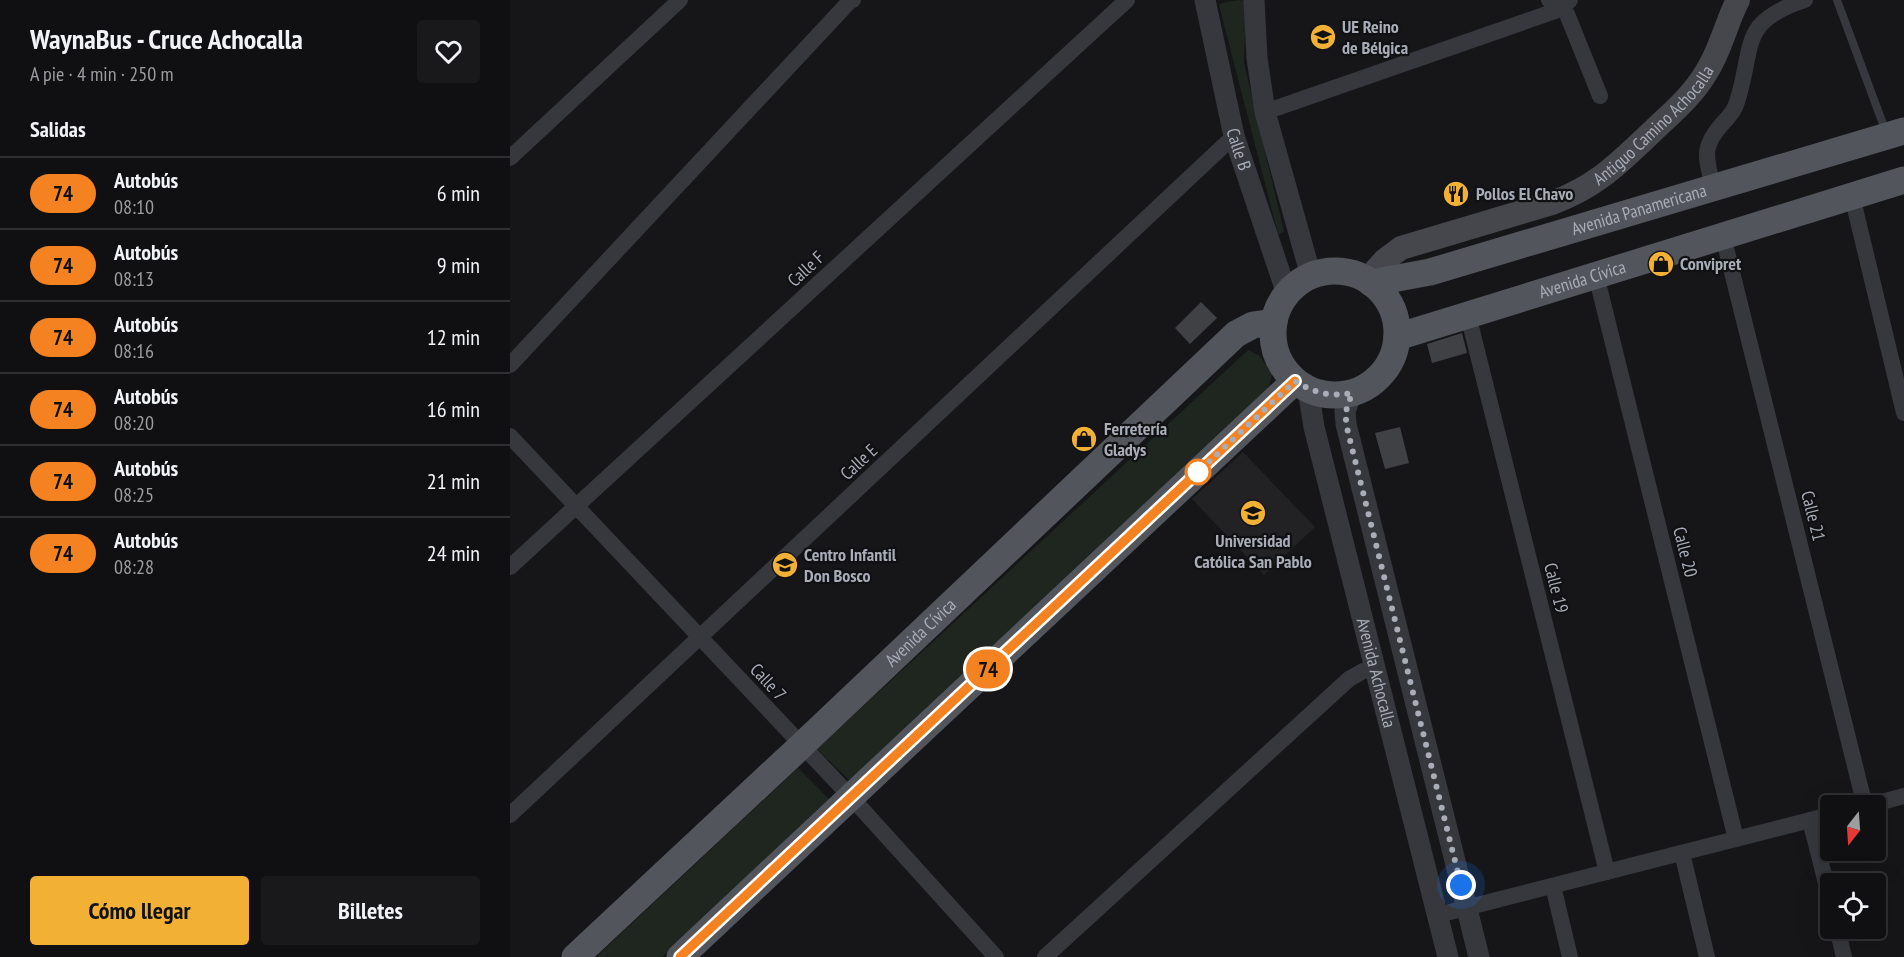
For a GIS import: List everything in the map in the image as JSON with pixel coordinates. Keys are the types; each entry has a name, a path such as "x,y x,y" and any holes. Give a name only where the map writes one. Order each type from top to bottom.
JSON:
{"main road":[{"name":"Antiguo Camino Achocalla","path":"1369,282 1385,260 1401,248 1552,203 1575,194 1609,172 1686,100 1707,72 1720,47 1737,0"},
{"name":"Avenida Panamericana","path":"1369,282 1430,272 1895,133"},
{"name":"Avenida Cívica","path":"1397,337 1904,180"},
{"path":"1326,271 1342,272 1369,282 1381,291 1391,307 1396,324 1397,337 1392,357 1381,375 1372,383 1352,393 1330,395 1301,385 1285,369 1277,356 1273,341 1274,322 1279,305 1298,283 1326,271"},
{"name":"Avenida Cívica","path":"575,957 1236,334 1253,325 1274,322"},
{"path":"680,957 851,797 1301,385"}],"street":[{"path":"510,158 680,0"},
{"path":"510,365 851,0"},
{"name":"Calle F","path":"510,567 1127,0"},
{"name":"Calle B","path":"1205,0 1234,136 1287,294"},
{"name":"Calle B","path":"1254,0 1257,58 1265,112 1311,276"},
{"path":"1713,188 1707,144 1737,103 1748,49 1759,26 1770,15 1805,0"},
{"path":"1265,112 1561,3 1600,96"},
{"name":"Calle E","path":"510,815 1234,136"},
{"path":"1852,196 1904,413"},
{"name":"Calle 21","path":"1724,236 1863,795"},
{"name":"Calle 20","path":"1596,275 1736,839"},
{"name":"Calle 19","path":"1468,315 1607,872"},
{"name":"Avenida Achocalla","path":"1301,385 1314,427 1448,957"},
{"name":"Avenida Achocalla","path":"1352,393 1346,411 1346,424 1479,957"},
{"name":"Calle 7","path":"510,436 851,797 996,957"},
{"path":"1045,957 1349,679 1375,668"},
{"path":"1886,801 1904,796"},
{"path":"1438,915 1820,818"},
{"path":"1810,820 1823,873"},
{"path":"1682,853 1707,957"},
{"path":"1553,886 1570,957"},
{"path":"1840,939 1844,957"}],"lane":[{"path":"1837,0 1895,133"}],"shaded area":[{"path":"1239,0 1246,1 1244,63 1284,232 1278,234 1219,5"},
{"path":"1248,350 1259,355 1272,374 1268,391 850,781 817,749"},
{"name":"Universidad Católica San Pablo","path":"1243,452 1315,527 1264,575 1192,499"},
{"path":"798,768 830,800 662,957 596,957"}],"building":[{"path":"1201,302 1217,318 1190,344 1175,328"},
{"path":"1462,333 1467,353 1432,363 1427,344"},
{"path":"1400,427 1409,463 1385,469 1375,433"}],"bus line":[{"name":"74","path":"680,957 1295,381"}],"place":[{"name":"UE Reino de Bélgica","path":"1323,37"},
{"name":"Pollos El Chavo","path":"1456,194"},
{"name":"Convipret","path":"1661,264"},
{"name":"Ferretería Gladys","path":"1084,439"},
{"name":"Universidad Católica San Pablo","path":"1253,513"},
{"name":"Centro Infantil Don Bosco","path":"785,565"}],"route":[{"path":"1198,472 1192,478 1295,381 1318,393 1341,395 1352,393 1346,411 1346,424 1461,885"}]}
